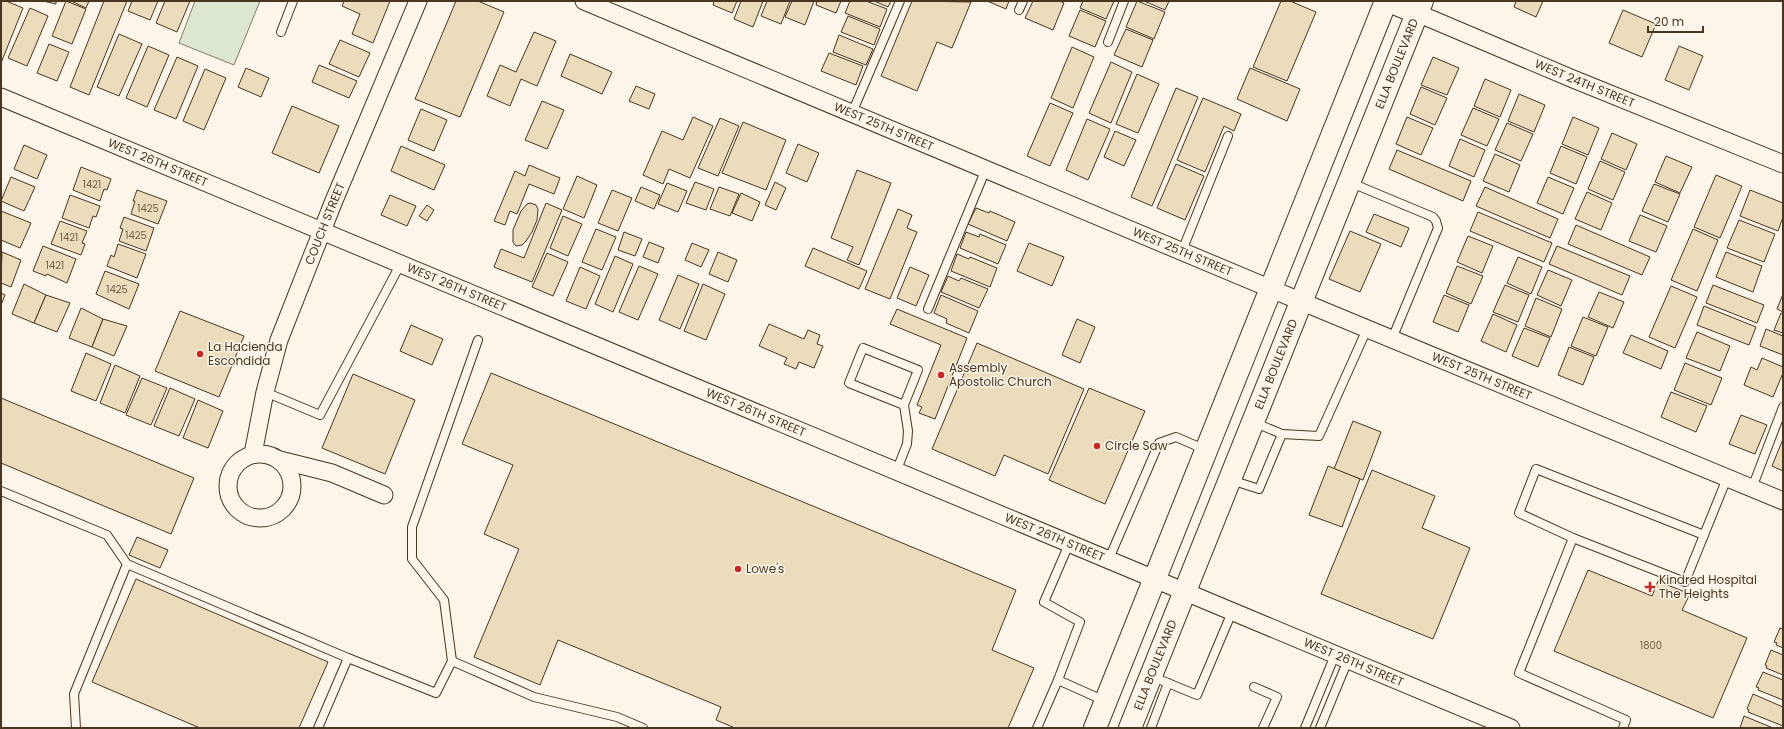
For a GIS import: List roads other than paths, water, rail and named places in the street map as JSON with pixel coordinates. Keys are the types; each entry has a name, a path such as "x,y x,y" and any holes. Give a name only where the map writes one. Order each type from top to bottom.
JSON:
{"main road":[{"path":"1095,728 1387,1"},
{"name":"ELLA BOULEVARD","path":"1142,718 1159,680 1185,593 1300,301 1419,7"}],"street":[{"name":"COUCH STREET","path":"254,454 265,392 279,340 418,1"},
{"name":"WEST 25TH STREET","path":"584,1 1367,329 1783,500"},
{"name":"WEST 24TH STREET","path":"1387,1 1419,7 1783,164"},
{"name":"WEST 26TH STREET","path":"1,97 1108,561 1511,728"},
{"path":"280,460 290,471 293,484 291,498 284,510 272,518 258,519 244,515 234,506 228,493 228,479 233,468 242,459 254,454 268,454 280,460 332,473 384,495"}],"lane":[{"path":"281,32 293,1"},
{"path":"852,113 900,1"},
{"path":"1019,10 1023,1"},
{"path":"1108,42 1124,1"},
{"path":"1182,251 1228,136"},
{"path":"928,309 986,169"},
{"path":"1348,182 1433,217 1438,224 1392,339"},
{"path":"265,392 320,415 400,265"},
{"path":"1253,422 1282,434 1319,436 1367,329"},
{"path":"1,491 107,535 127,564 348,658 436,693 452,661 444,600 412,559 412,527 478,340"},
{"path":"896,472 907,444 908,431 904,405 918,370 863,348 849,383 904,405"},
{"path":"1752,488 1783,407"},
{"path":"1230,480 1259,489 1282,434"},
{"path":"1108,561 1159,443 1176,436 1207,450"},
{"path":"1704,535 1536,469 1519,514 1573,538 1685,582 1728,478"},
{"path":"1573,538 1519,673 1626,720 1623,728"},
{"path":"1037,728 1058,680 1080,622 1044,602 1069,544"},
{"path":"76,728 74,694 127,564"},
{"path":"1159,680 1197,695 1232,612"},
{"path":"318,728 348,658"},
{"path":"1305,728 1342,658"},
{"path":"1320,728 1342,658"},
{"path":"452,661 534,697 617,717 643,728"},
{"path":"1058,680 1106,702"},
{"path":"1254,687 1277,697 1263,728"},
{"path":"1142,718 1151,728"}],"place":[{"name":"La Hacienda Escondida","path":"200,354"},
{"name":"Assembly Apostolic Church","path":"941,375"},
{"name":"Circle Saw","path":"1097,446"},
{"name":"Lowe's","path":"738,569"},
{"name":"Kindred Hospital The Heights","path":"1650,587"}]}
